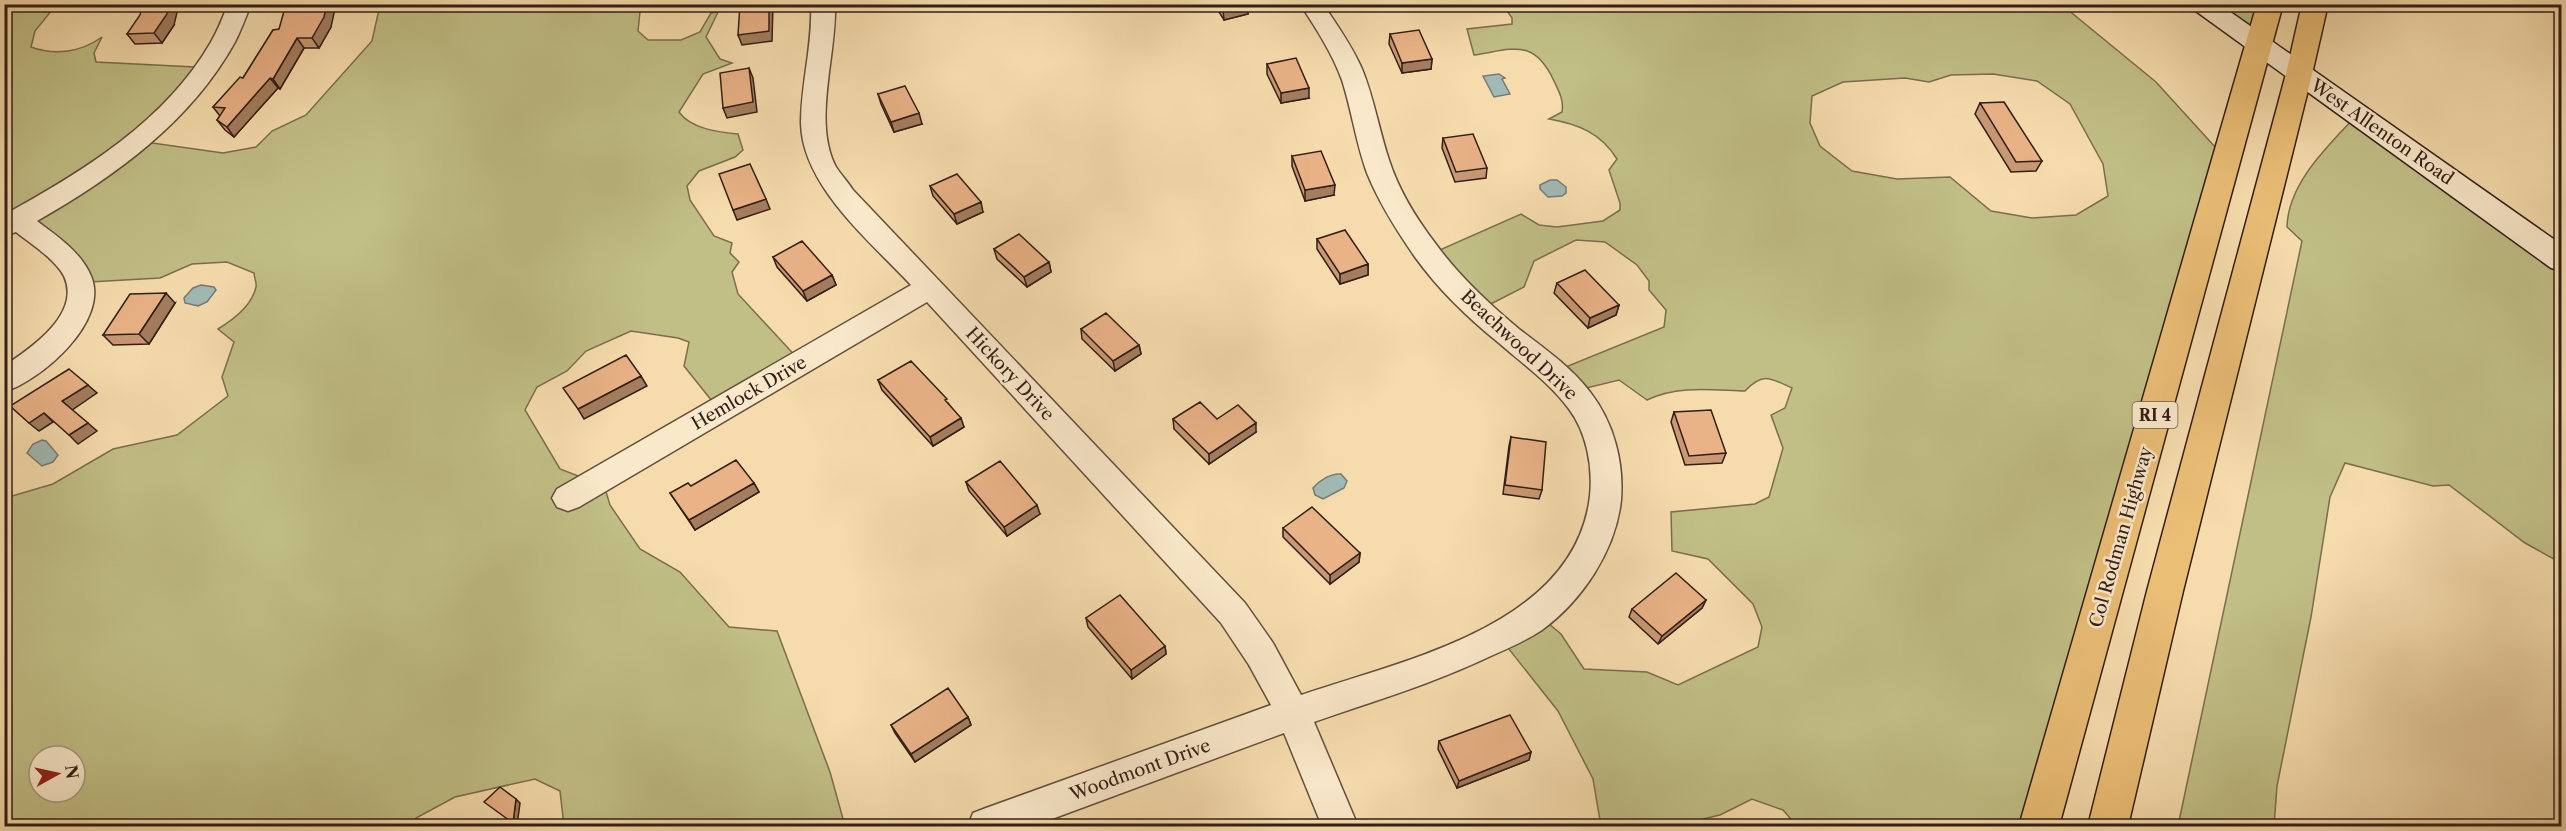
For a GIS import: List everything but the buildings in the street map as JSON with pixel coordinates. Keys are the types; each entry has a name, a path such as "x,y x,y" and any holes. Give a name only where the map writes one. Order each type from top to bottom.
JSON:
{"highway":[{"name":"Col Rodman Highway","path":"2039,826 2270,4"},
{"path":"2108,826 2165,591 2299,74 2315,4"}],"street":[{"path":"4,381 19,373 58,340 72,322 79,305 81,289 77,275 68,263 11,223 77,184 116,157 164,116 201,76 219,51 240,4"},
{"name":"Hickory Drive","path":"823,4 824,43 814,115 814,133 821,162 844,196 1233,613 1261,654 1293,713 1340,826"},
{"name":"Beachwood Drive","path":"1293,713 1425,670 1461,655 1530,620 1568,584 1593,549 1600,531 1607,486 1597,432 1585,408 1567,385 1506,333 1443,273 1419,243 1397,208 1381,174 1348,66 1336,41 1311,4"},
{"name":"West Allenton Road","path":"2202,4 2562,260"},
{"name":"Hemlock Drive","path":"568,498 929,288"},
{"name":"Woodmont Drive","path":"986,826 1293,713"}],"shaded area":[{"path":"5,5 56,5 35,31 31,47 40,50 68,51 85,46 102,37 94,53 96,62 195,67 196,70 131,140 223,153 256,147 272,131 306,115 372,41 380,5 649,5 640,12 638,31 648,40 681,40 700,32 711,13 718,12 706,37 720,59 732,63 703,74 679,112 684,118 698,126 738,134 743,150 735,157 699,171 687,186 690,200 714,236 732,243 730,253 739,262 732,272 738,294 801,362 716,406 684,366 689,342 678,338 631,331 586,351 567,371 537,387 525,410 560,469 591,481 603,482 610,505 640,549 680,572 729,627 777,631 830,772 845,826 564,826 560,791 535,779 455,797 416,818 412,826 5,826 5,498 53,484 113,449 177,435 228,396 222,377 234,342 218,329 236,317 246,306 254,294 256,285 254,273 227,262 192,264 160,278 72,283 65,266 16,226 5,226"},
{"path":"1503,5 2062,5 2156,82 2216,148 2041,826 1797,826 1783,810 1752,799 1720,815 1673,826 1601,826 1593,779 1558,711 1497,634 1531,609 1561,634 1584,669 1647,672 1678,685 1758,647 1762,627 1753,604 1708,559 1672,551 1671,512 1755,504 1769,497 1783,448 1771,415 1785,408 1792,388 1772,380 1762,379 1745,391 1683,390 1647,400 1619,380 1562,394 1546,375 1664,327 1666,310 1649,290 1649,281 1637,265 1605,242 1576,240 1534,261 1524,287 1479,310 1424,257 1521,214 1539,225 1557,227 1603,221 1620,210 1620,203 1609,170 1617,159 1604,142 1588,131 1549,119 1562,112 1562,100 1554,81 1539,58 1530,52 1512,49 1474,55 1467,29 1512,24 1512,18","holes":["1993,74 2037,81 2070,104 2103,164 2108,196 2076,215 2032,218 1991,211 1950,177 1897,179 1852,171 1820,146 1810,123 1812,96 1843,82 1905,78 1929,82 1951,75"]},
{"path":"2196,5 2268,5 2259,39"},
{"path":"2354,118 2561,269 2561,563 2525,543 2449,485 2433,486 2345,463 2330,497 2311,617 2277,786 2274,826 2178,826 2302,241 2287,227 2289,211 2294,196 2310,168"}],"water":[{"path":"1499,74 1505,78 1502,79 1510,94 1494,97 1483,76"},
{"path":"1550,180 1557,180 1566,187 1566,193 1562,196 1548,197 1540,189 1540,185"},
{"path":"201,285 214,287 216,290 207,302 198,306 185,303 184,298 193,288"},
{"path":"42,440 46,441 58,455 53,462 42,466 27,453 33,444"},
{"path":"1341,474 1347,481 1344,488 1323,499 1315,495 1313,488 1319,482 1330,476"}]}
